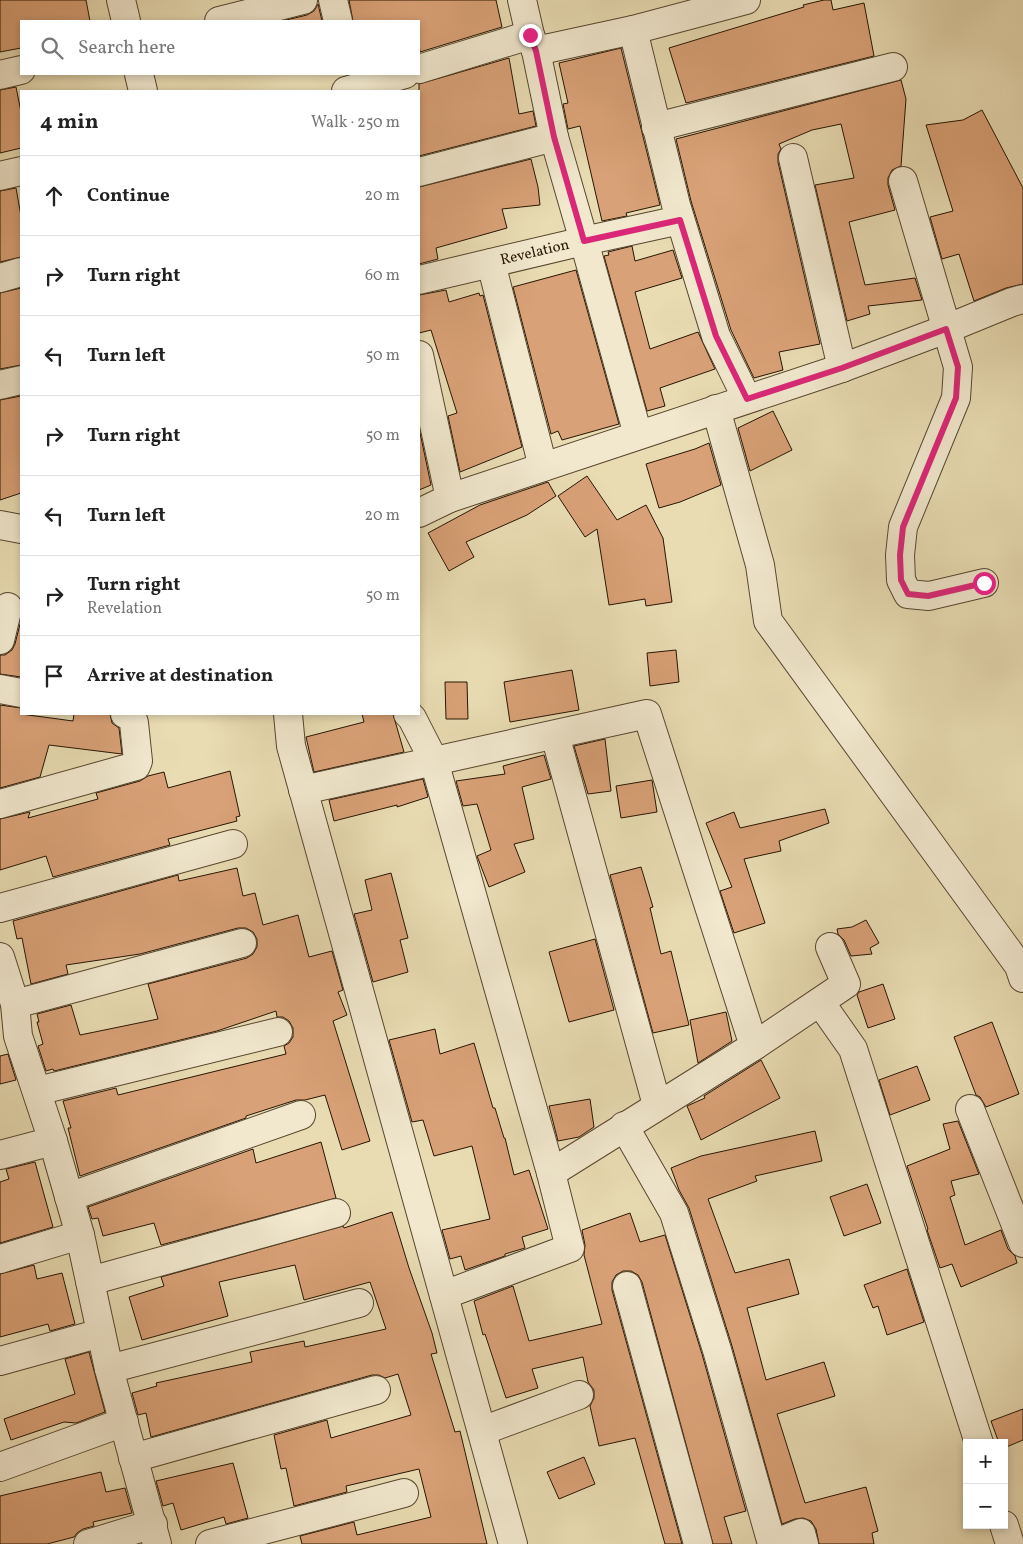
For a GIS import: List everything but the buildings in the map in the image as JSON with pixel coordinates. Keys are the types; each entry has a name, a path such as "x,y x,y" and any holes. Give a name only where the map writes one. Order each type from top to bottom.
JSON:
{"street":[{"path":"121,0 126,20"},
{"path":"223,20 304,0"},
{"path":"333,0 338,20"},
{"name":"Revelation","path":"420,280 584,241 554,137 522,0"},
{"path":"420,69 533,43 633,30 746,0"},
{"path":"633,30 680,220 716,336 747,399"},
{"path":"656,127 893,67"},
{"path":"0,75 20,70"},
{"path":"139,75 143,90"},
{"path":"352,86 401,75"},
{"path":"420,172 554,137"},
{"path":"793,158 842,368"},
{"path":"0,176 20,171"},
{"path":"903,181 958,367 956,398 903,527 900,555 901,580 908,594 928,596 984,583"},
{"path":"638,436 584,241 680,220"},
{"path":"492,262 543,467"},
{"path":"0,278 20,272"},
{"path":"420,513 450,498 842,368 1023,299"},
{"path":"420,360 450,498"},
{"path":"0,385 20,380"},
{"path":"716,409 760,565 768,621 1019,966 1023,978"},
{"path":"0,525 20,529"},
{"path":"0,640 8,607"},
{"path":"0,689 20,693"},
{"path":"304,790 648,714 754,1046"},
{"path":"0,804 136,766 138,762 134,723 132,717 127,715"},
{"path":"288,715 291,746 513,1544"},
{"path":"409,715 434,762 551,1173 570,1248 444,1295"},
{"path":"555,735 657,1106"},
{"path":"0,908 233,844"},
{"path":"15,1004 242,943"},
{"path":"551,1173 754,1046 846,984 830,948"},
{"path":"0,957 15,1004 9,1039 37,1092 53,1141 80,1236 108,1369 155,1534 88,1544"},
{"path":"820,1002 853,1049 978,1439"},
{"path":"37,1092 278,1032"},
{"path":"970,1109 1023,1243"},
{"path":"69,1197 301,1115"},
{"path":"624,1126 674,1213 717,1350 773,1544 801,1534 804,1544"},
{"path":"0,1155 53,1141"},
{"path":"90,1281 336,1213"},
{"path":"0,1259 80,1236"},
{"path":"627,1286 698,1544"},
{"path":"108,1369 359,1303"},
{"path":"0,1361 101,1333"},
{"path":"133,1458 376,1390"},
{"path":"482,1431 579,1395"},
{"path":"0,1467 124,1422"},
{"path":"210,1544 404,1493"},
{"path":"1005,1529 1010,1544"}],"route":[{"path":"530,35 536,51 554,137 584,241 680,220 716,336 747,399 842,368 946,329 958,367 956,398 903,527 900,555 901,580 908,594 928,596 984,583"}]}
